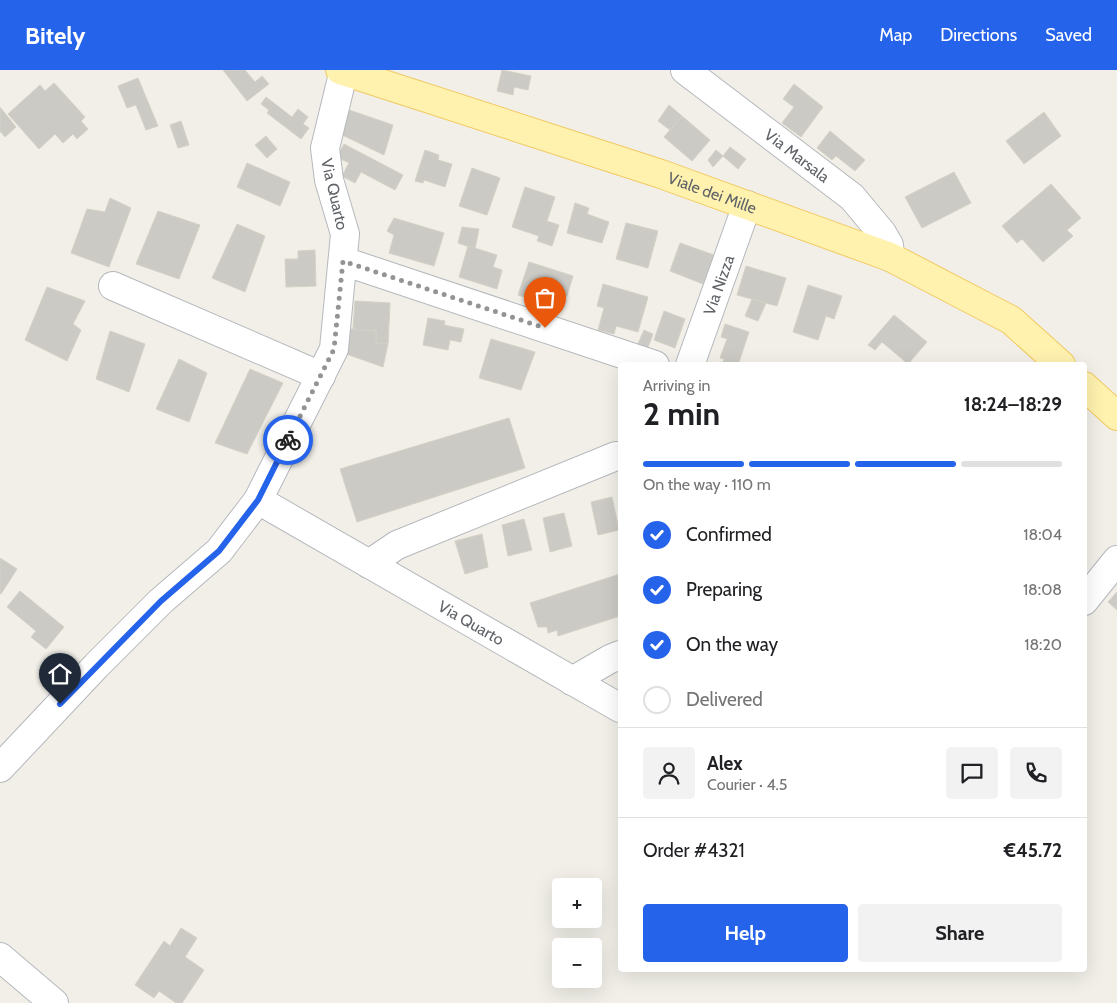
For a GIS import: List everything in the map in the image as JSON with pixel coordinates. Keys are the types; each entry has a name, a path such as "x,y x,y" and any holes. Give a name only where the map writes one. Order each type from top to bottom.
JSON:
{"main road":[{"name":"Viale dei Mille","path":"343,70 661,174 890,257 1011,320 1058,362"},
{"path":"1087,389 1117,416"}],"street":[{"name":"Via Quarto","path":"0,768 96,666 154,608 219,551 258,500 321,376 334,349 345,234 329,180 325,148 343,70"},
{"name":"Via Marsala","path":"685,70 852,197 882,233 889,245 890,257"},
{"name":"Via Nizza","path":"691,362 748,205"},
{"path":"343,261 646,362"},
{"path":"113,286 321,376"},
{"path":"369,564 397,545 616,456"},
{"name":"Via Quarto","path":"258,500 618,707"},
{"path":"1087,597 1117,560"},
{"path":"572,681 618,656"},
{"path":"0,957 54,1003"}],"building":[{"path":"223,70 245,70 255,82 262,76 269,84 247,101"},
{"path":"502,70 531,76 528,90 514,87 513,95 497,91"},
{"path":"138,78 158,126 146,130 136,105 127,108 118,86"},
{"path":"54,83 85,117 81,121 88,129 77,139 73,134 63,143 55,134 39,149 8,114 40,85 45,91"},
{"path":"794,84 823,107 801,137 782,123 794,107 783,99"},
{"path":"266,97 292,117 298,109 308,117 303,124 309,128 301,139 267,113 269,110 261,104"},
{"path":"669,105 682,116 670,130 658,121"},
{"path":"0,107 16,127 5,137 0,131"},
{"path":"349,110 393,125 384,155 338,133"},
{"path":"1044,112 1061,136 1024,164 1006,141"},
{"path":"682,116 710,140 692,161 664,137"},
{"path":"181,121 189,145 178,148 170,125"},
{"path":"830,131 865,160 855,171 836,156 832,160 817,148"},
{"path":"266,136 277,149 267,158 255,145"},
{"path":"344,144 403,175 395,190 361,172 355,183 342,176 349,163 337,157"},
{"path":"730,147 746,159 738,169 723,156"},
{"path":"425,150 439,155 438,160 452,164 445,187 424,180 423,183 415,181"},
{"path":"716,150 723,156 713,167 708,160"},
{"path":"247,163 290,182 280,206 237,187"},
{"path":"472,168 500,178 487,215 459,206"},
{"path":"954,172 971,203 922,228 905,197"},
{"path":"1051,184 1081,218 1067,230 1073,236 1043,262 1022,239 1017,243 1002,226"},
{"path":"525,187 555,197 547,221 559,225 552,246 537,241 539,236 512,227"},
{"path":"110,198 131,208 109,267 71,253 87,209 105,212"},
{"path":"575,203 589,208 587,214 609,222 602,243 567,233"},
{"path":"158,211 200,225 179,279 136,264"},
{"path":"394,218 444,233 434,266 389,253 394,235 387,231"},
{"path":"626,223 658,231 648,268 616,259"},
{"path":"237,224 265,236 245,292 212,278"},
{"path":"462,227 479,229 475,249 458,243"},
{"path":"680,243 714,255 703,284 670,271"},
{"path":"468,246 497,255 493,267 502,270 497,289 459,277"},
{"path":"315,250 316,286 286,287 285,259 298,259 298,251"},
{"path":"529,262 573,276 567,296 558,293 554,307 518,295"},
{"path":"746,266 786,278 777,306 737,295"},
{"path":"603,284 648,297 638,332 616,326 614,334 598,330 604,308 597,306"},
{"path":"808,285 842,296 834,319 826,316 818,340 793,332"},
{"path":"47,287 85,301 73,324 81,330 67,361 25,340"},
{"path":"752,299 766,303 758,321 745,316"},
{"path":"355,301 390,303 388,344 376,343 376,331 353,329"},
{"path":"664,311 685,319 675,348 654,340"},
{"path":"894,315 927,342 910,362 906,362 882,342 875,350 868,345"},
{"path":"428,318 445,321 444,325 464,329 461,342 450,340 448,350 423,345"},
{"path":"725,324 749,332 739,362 723,362 724,359 720,358 727,339 721,337"},
{"path":"344,330 376,331 376,343 388,344 383,367 338,351"},
{"path":"644,330 653,334 647,350 637,346"},
{"path":"110,331 145,344 129,392 96,379"},
{"path":"491,339 535,352 521,390 479,378"},
{"path":"179,359 207,373 189,422 156,409"},
{"path":"250,369 283,383 247,454 215,443"},
{"path":"509,418 525,468 357,522 340,469"},
{"path":"612,497 618,530 598,535 591,502"},
{"path":"564,513 572,546 550,552 543,518"},
{"path":"524,519 532,550 508,556 502,525"},
{"path":"482,534 488,567 465,574 455,541"},
{"path":"0,558 17,569 1,594 0,593"},
{"path":"618,575 618,617 558,636 557,630 548,633 547,627 538,627 530,603"},
{"path":"20,591 64,627 46,649 31,637 36,631 7,607"},
{"path":"1117,592 1117,610 1108,602"},
{"path":"181,928 197,938 185,957 204,970 182,1003 176,1003 159,991 154,998 135,985 164,941 170,946"}],"way so far":[{"path":"288,440 334,349 343,261 545,328"}],"route":[{"path":"60,704 161,601 219,551 258,500 288,440"}]}
